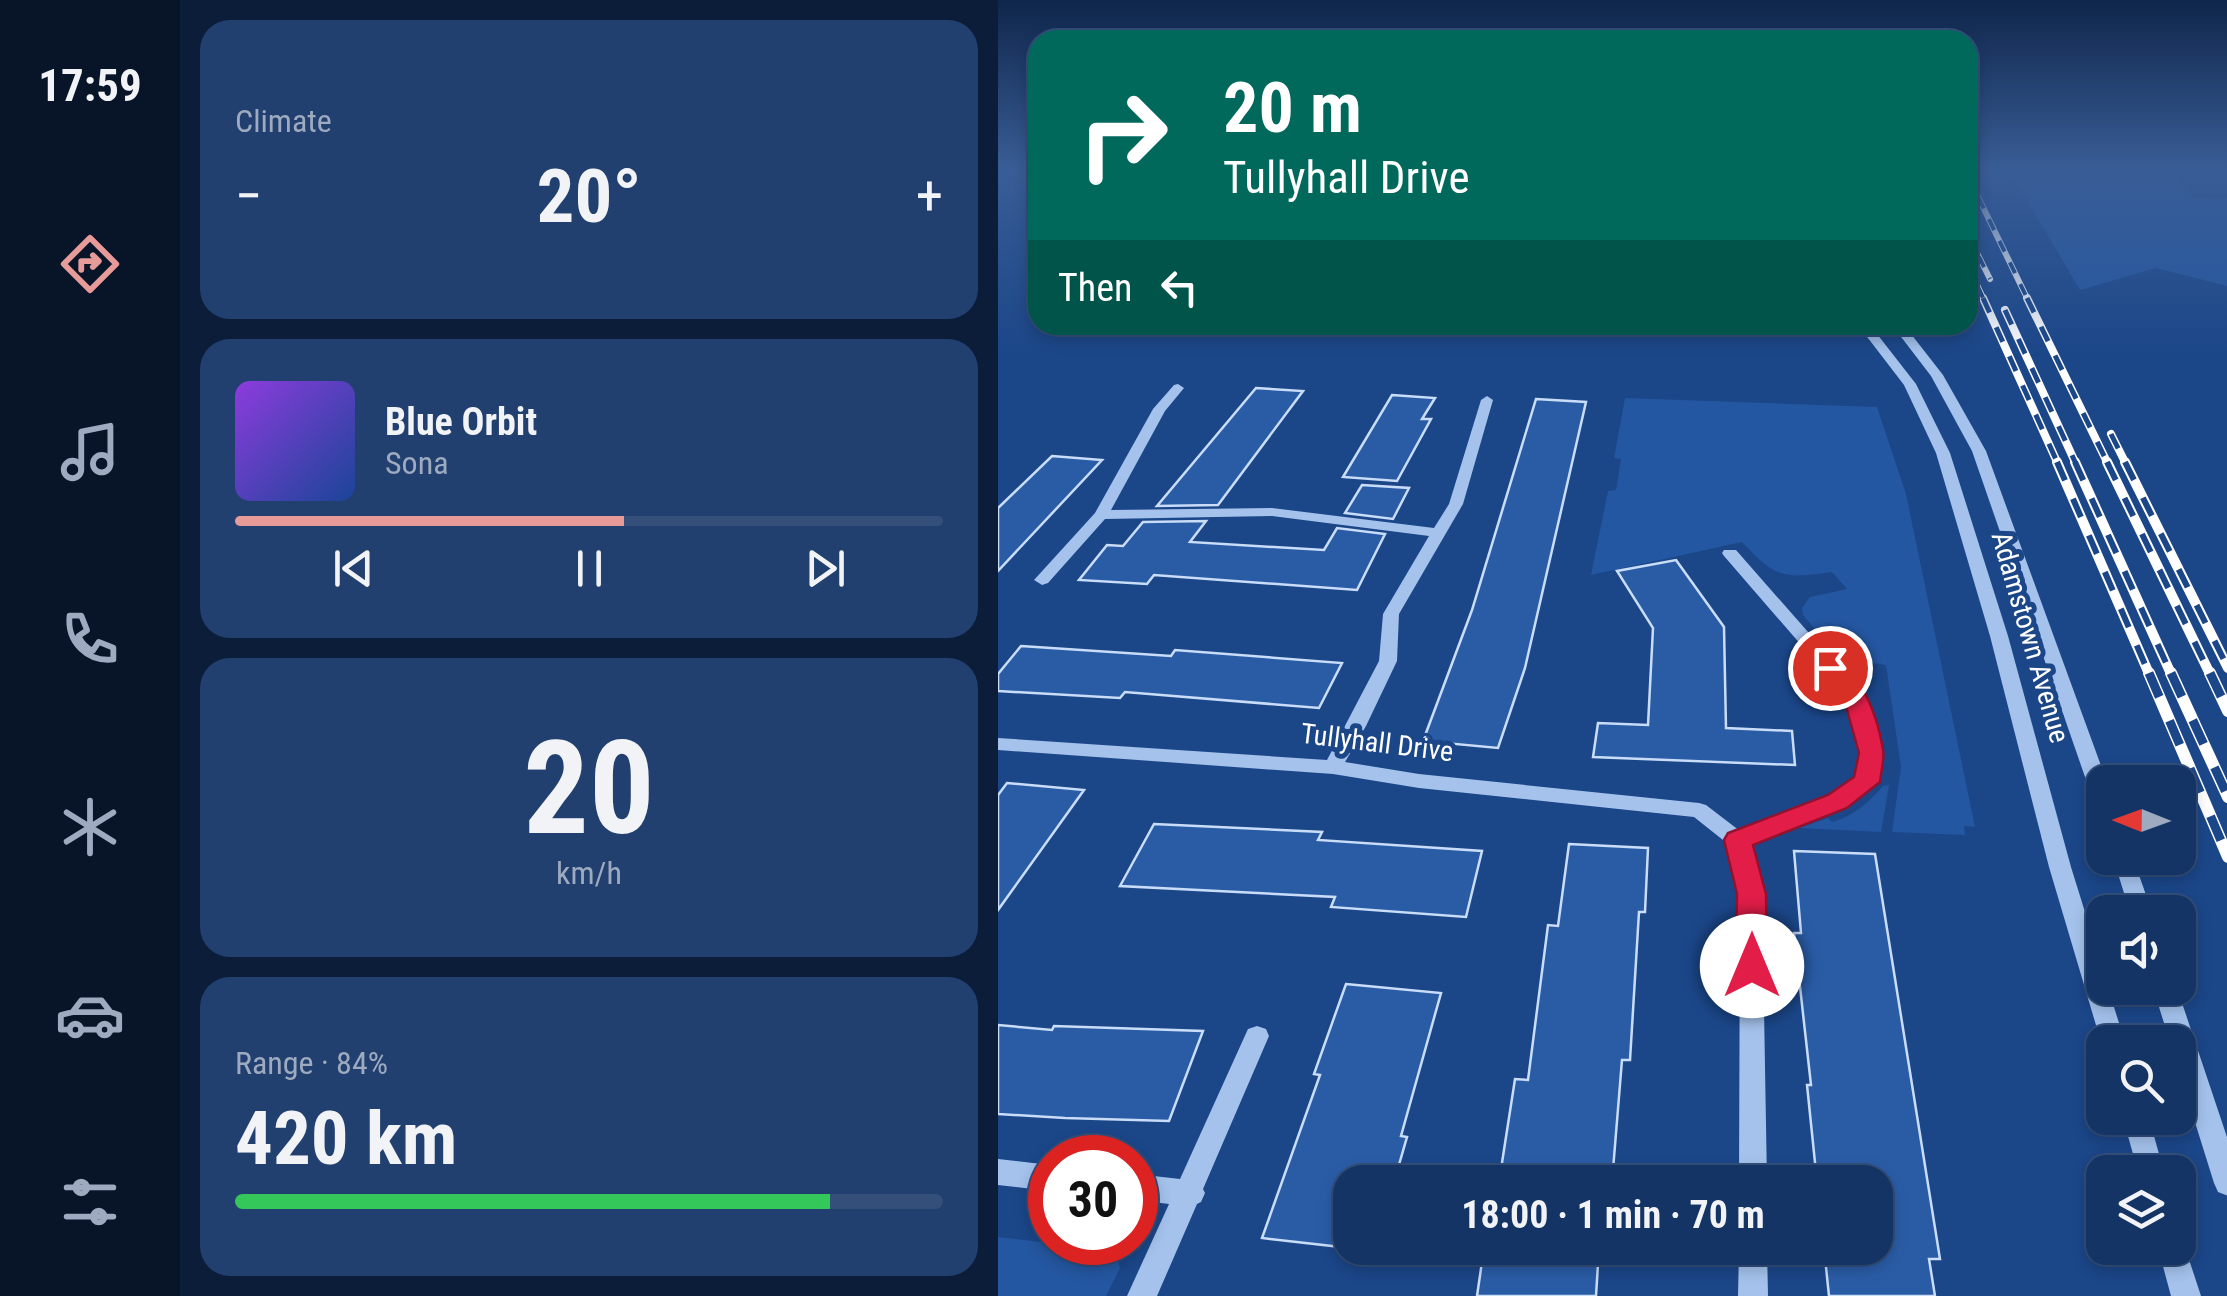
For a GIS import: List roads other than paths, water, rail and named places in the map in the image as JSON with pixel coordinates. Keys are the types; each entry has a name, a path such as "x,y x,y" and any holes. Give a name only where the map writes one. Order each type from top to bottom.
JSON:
{"street":[{"name":"Adamstown Avenue","path":"1872,335 1910,384 1943,453 1999,636 2060,867 2108,1025"},
{"name":"Adamstown Avenue","path":"1906,335 1937,375 1979,450 2091,765"},
{"path":"1042,580 1102,515 1159,409 1178,388"},
{"path":"1333,767 1358,726 1388,660 1390,614 1456,504 1488,400"},
{"path":"1102,515 1272,512 1439,533"},
{"path":"1730,553 1856,697 1872,753 1866,782 1838,801 1738,840 1752,894 1753,1165"},
{"name":"Tullyhall Drive","path":"998,744 1333,767 1699,810 1738,840"},
{"path":"2170,1005 2228,1183"},
{"path":"1142,1296 1257,1036"},
{"path":"998,1172 1028,1175"},
{"path":"1158,1189 1190,1193"},
{"path":"1753,1265 1754,1296"},
{"path":"2177,1265 2186,1296"}],"railway":[{"path":"1995,231 2028,300"},
{"path":"1978,255 1990,279"},
{"path":"1978,287 1984,300"},
{"path":"1983,298 2058,464"},
{"path":"2027,298 2108,464"},
{"path":"2005,310 2076,464"},
{"path":"2111,434 2228,668"},
{"path":"2057,462 2150,676"},
{"path":"2075,462 2172,676"},
{"path":"2107,462 2211,676"},
{"path":"2149,673 2228,857"},
{"path":"2171,673 2228,797"},
{"path":"2210,673 2228,711"}]}
